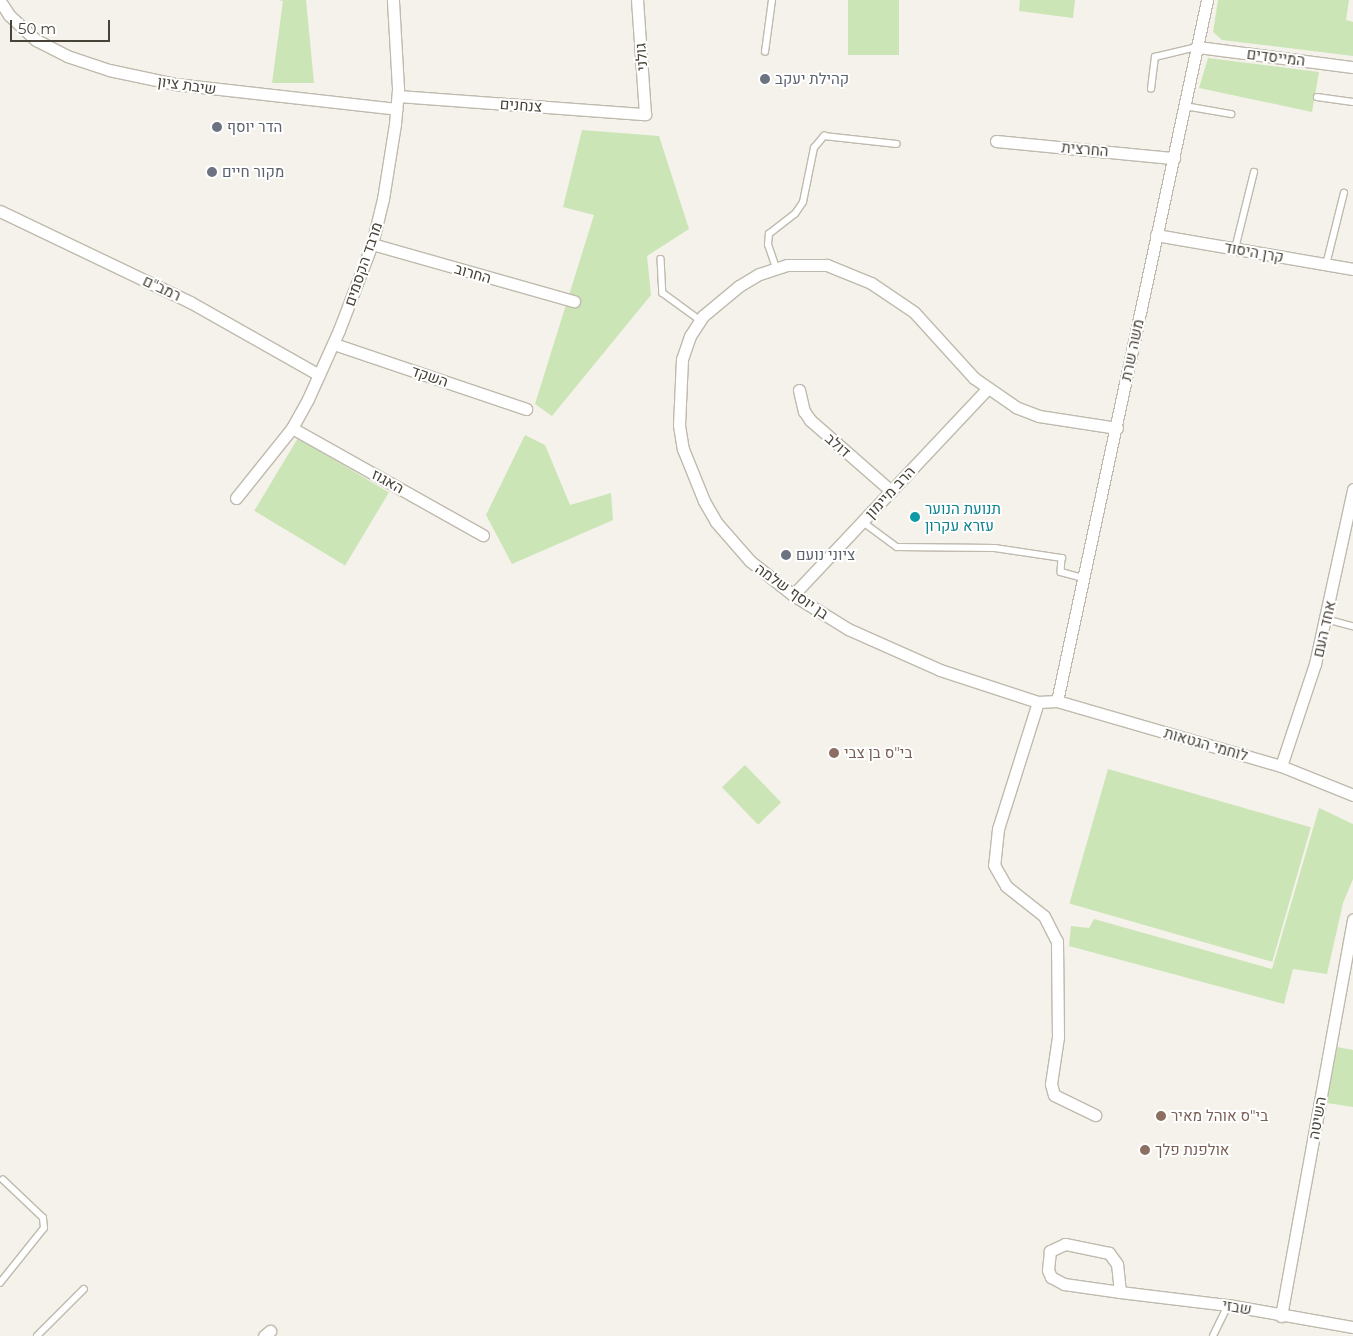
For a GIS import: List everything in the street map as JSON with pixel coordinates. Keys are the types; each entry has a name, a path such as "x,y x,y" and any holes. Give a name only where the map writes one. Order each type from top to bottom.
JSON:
{"street":[{"name":"מרבד הקסמים","path":"236,498 292,428 334,344 372,244 390,163 397,109 393,0"},
{"name":"גולני","path":"637,0 645,114"},
{"name":"משה שרת","path":"1057,701 1207,0"},
{"name":"שיבת ציון","path":"0,1 9,15 36,40 67,56 109,70 175,84 397,109"},
{"name":"המייסדים","path":"1198,47 1353,67"},
{"name":"צנחנים","path":"398,96 645,114"},
{"name":"החרצית","path":"996,141 1174,158"},
{"name":"רמב\"ם","path":"0,211 190,302 319,375"},
{"name":"קרן היסוד","path":"1156,235 1353,269"},
{"name":"החרוב","path":"372,244 574,301"},
{"name":"בן יוסף שלמה","path":"1057,701 1038,702 906,656 848,629 792,595 750,561 716,522 694,478 683,449 679,425 682,359 700,320 720,299 739,286 759,274 776,268 808,263 827,265 871,283 914,312 957,362 987,389 1016,407 1039,416 1116,428"},
{"name":"השקד","path":"334,344 526,409"},
{"name":"הרב מיימון","path":"792,595 987,389"},
{"name":"דולב","path":"799,390 804,411 810,420 891,491"},
{"name":"האגוז","path":"292,428 483,535"},
{"name":"אחד העם","path":"1281,766 1315,664 1353,488"},
{"name":"לוחמי הגטאות","path":"1057,701 1308,774 1353,795"},
{"path":"1038,702 998,829 994,865 1006,886 1044,916 1057,941 1059,1013 1051,1084 1054,1095 1095,1115"},
{"name":"השיטה","path":"1282,1316 1353,919"},
{"name":"שבזי","path":"1120,1292 1117,1264 1109,1253 1065,1244 1050,1251 1048,1270 1058,1282 1120,1292 1228,1305 1282,1316 1353,1326"}],"lane":[{"path":"765,52 772,0"},
{"path":"1151,89 1155,57 1198,47"},
{"path":"1317,96 1353,102"},
{"path":"1185,106 1231,114"},
{"path":"776,268 768,246 769,234 795,214 803,202 814,148 824,136 898,144"},
{"path":"1235,249 1254,172"},
{"path":"1326,265 1344,193"},
{"path":"661,259 663,293 700,320"},
{"path":"862,521 898,547 995,548 1062,558 1061,572 1083,578"},
{"path":"1326,619 1353,626"},
{"path":"0,1283 44,1228 43,1218 3,1180"},
{"path":"37,1336 84,1289"},
{"path":"1213,1336 1228,1305"}],"green space":[{"path":"278,0 306,0 314,83 272,83 283,1"},
{"path":"848,0 899,0 899,55 848,55"},
{"path":"1020,0 1075,0 1073,18 1019,11"},
{"path":"1218,0 1349,0 1346,20 1353,22 1353,56 1222,40 1213,32"},
{"path":"1208,58 1319,72 1312,112 1199,88"},
{"path":"582,130 659,136 689,229 647,256 651,295 552,416 535,404 594,215 563,207"},
{"path":"525,435 545,445 570,505 611,493 613,520 512,564 486,515"},
{"path":"298,438 389,493 345,565 254,511"},
{"path":"745,765 781,802 758,825 722,787"},
{"path":"1108,769 1311,827 1272,962 1069,904"},
{"path":"1319,808 1353,824 1353,879 1343,903 1327,974 1293,969 1284,1004 1069,946 1071,926 1089,928 1094,919 1272,969"},
{"path":"1337,1047 1353,1050 1353,1107 1327,1103"}],"place":[{"name":"קהילת יעקב","path":"765,79"},
{"name":"הדר יוסף","path":"217,127"},
{"name":"מקור חיים","path":"212,172"},
{"name":"תנועת הנוער עזרא עקרון","path":"915,517"},
{"name":"ציוני נועם","path":"786,555"},
{"name":"בי\"ס בן צבי","path":"834,753"},
{"name":"בי\"ס אוהל מאיר","path":"1161,1116"},
{"name":"אולפנת פלך","path":"1145,1150"}]}
